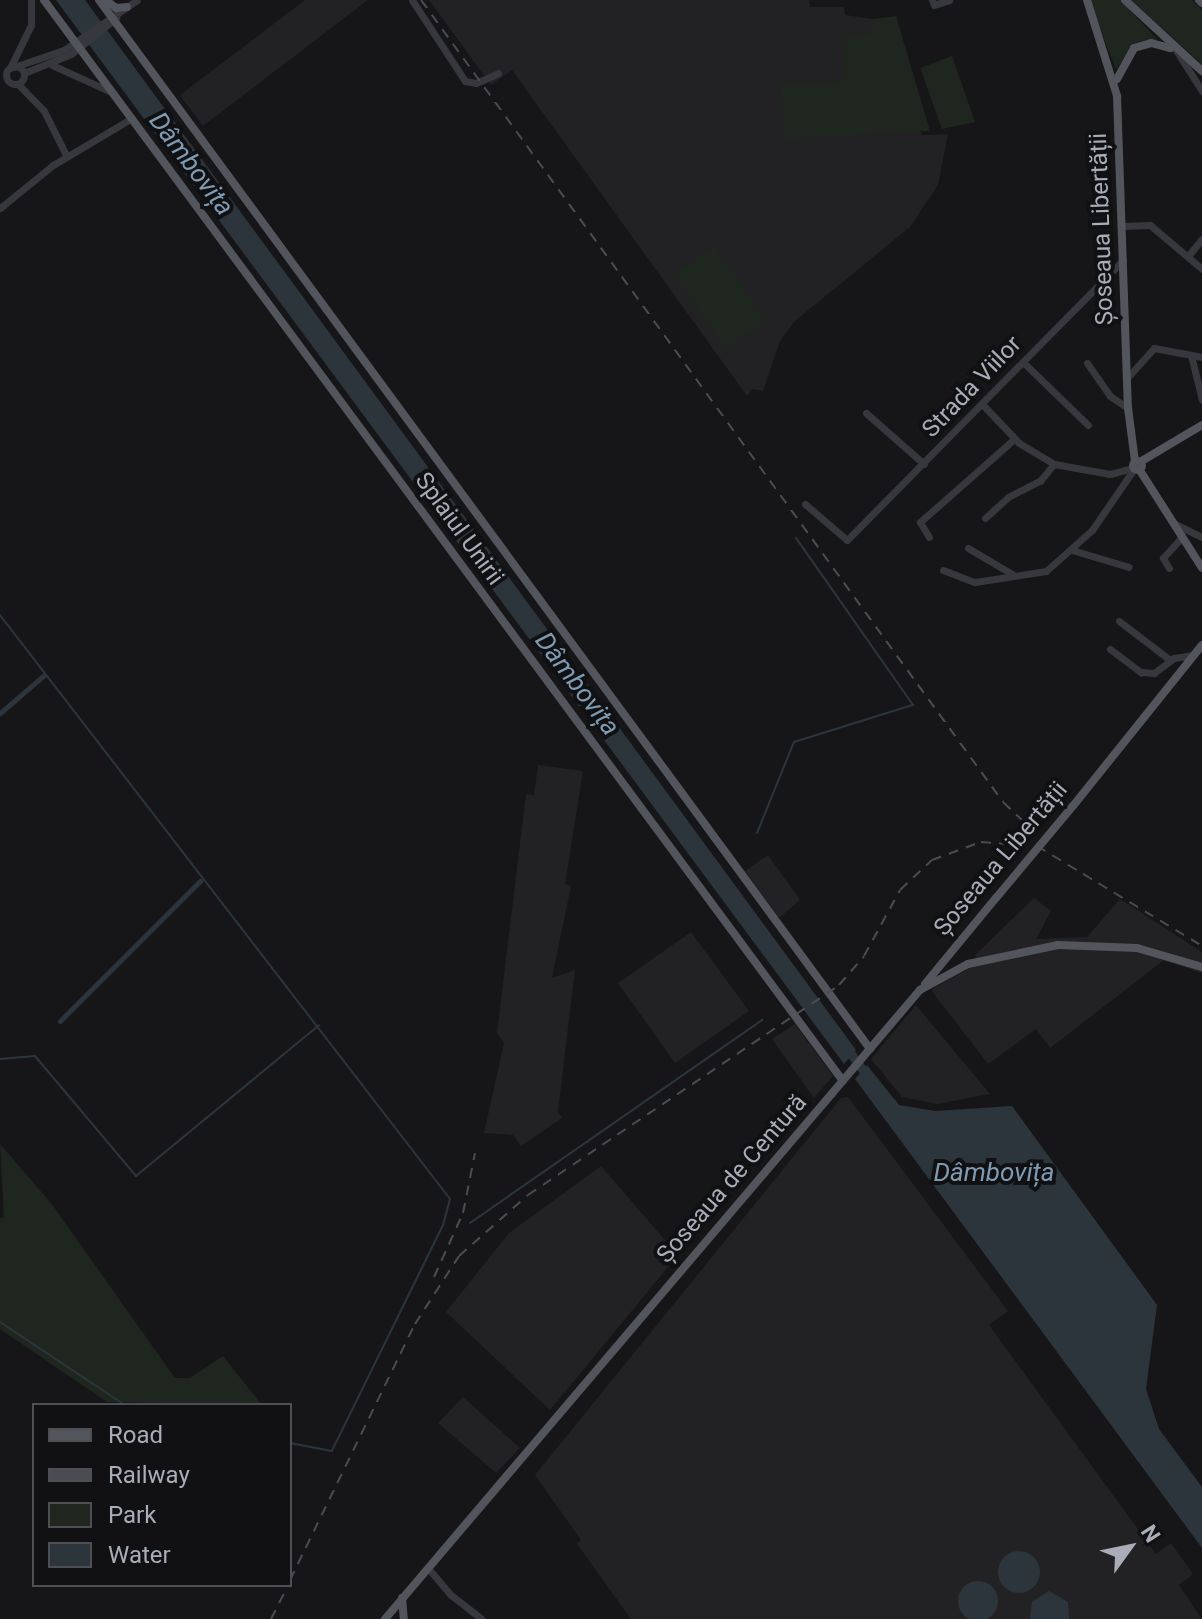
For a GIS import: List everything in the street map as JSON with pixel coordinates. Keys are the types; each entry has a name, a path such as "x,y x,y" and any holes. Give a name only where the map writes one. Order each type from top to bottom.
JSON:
{"main road":[{"name":"Splaiul Unirii","path":"44,0 843,1081"},
{"name":"Splaiul Unirii","path":"99,0 870,1049"},
{"path":"106,0 116,8 127,7"},
{"name":"Șoseaua Libertății","path":"1087,0 1116,84 1128,408 1136,466 1202,568"},
{"path":"1125,0 1202,71"},
{"path":"1116,84 1123,60 1134,48 1151,43 1176,50"},
{"path":"1136,466 1202,425"},
{"name":"Șoseaua Libertății","path":"923,988 1202,645"},
{"name":"Șoseaua de Centură","path":"385,1619 923,988 968,964 1030,949 1095,945 1155,952 1202,967"},
{"path":"957,946 959,961 968,964"},
{"path":"941,976 957,946"},
{"path":"855,1029 870,1038 884,1032"},
{"path":"402,1598 404,1619"}],"street":[{"path":"31,0 31,25 4,81 18,84 44,111 67,157"},
{"path":"8,69 24,73 45,64 79,44 137,0"},
{"path":"412,0 463,78 476,83 498,73"},
{"path":"932,0 934,5 949,0"},
{"path":"8,69 79,44"},
{"path":"1176,50 1202,91"},
{"path":"45,64 75,71 116,97"},
{"path":"18,84 24,73"},
{"path":"0,208 67,157 132,118"},
{"path":"1122,226 1150,225 1202,269"},
{"path":"1188,256 1202,239"},
{"name":"Strada Viilor","path":"805,504 847,540 1123,260"},
{"path":"1127,378 1154,348 1202,357"},
{"path":"1191,355 1202,400"},
{"path":"1024,363 1088,425"},
{"path":"1087,363 1110,396 1128,408"},
{"path":"983,405 1014,439 1054,464 1110,474 1136,466"},
{"path":"866,413 924,464"},
{"path":"929,537 920,522 1014,439"},
{"path":"985,518 1008,497 1040,481 1054,464"},
{"path":"943,570 975,582 1012,574 1042,573 1072,550 1109,510 1136,466"},
{"path":"1173,523 1202,537"},
{"path":"1169,568 1163,558 1182,537"},
{"path":"968,548 1012,574"},
{"path":"1072,550 1129,567"},
{"path":"1119,621 1170,660"},
{"path":"1110,649 1141,672 1159,673 1170,660 1194,655"},
{"path":"428,1568 451,1595 482,1619"}],"shaded area":[{"path":"305,0 368,0 203,126 180,95"},
{"path":"429,0 809,0 810,7 844,7 845,15 873,19 873,33 922,135 948,134 938,185 910,227 795,321 780,341 763,391 753,389 747,396 512,70 491,85"},
{"path":"538,765 583,771 565,884 571,886 552,978 575,970 558,1111 562,1118 521,1146 513,1135 484,1133 504,1043 497,1033 526,794 534,795"},
{"path":"768,855 800,900 779,918 745,871"},
{"path":"1034,898 1051,911 1036,939 1087,937 1120,899 1202,952 1202,973 1164,960 1050,1048 1036,1029 988,1064 931,990 977,964 975,955"},
{"path":"691,932 749,1011 675,1063 618,983"},
{"path":"916,1005 990,1094 937,1104 902,1097 871,1059"},
{"path":"795,1024 833,1076 814,1098 772,1039"},
{"path":"848,1097 1008,1311 989,1325 1156,1554 1171,1543 1193,1574 1179,1585 1202,1619 631,1619 577,1544 581,1540 535,1475 841,1098"},
{"path":"601,1166 678,1255 550,1410 446,1312 509,1233"},
{"path":"463,1397 520,1448 496,1473 438,1423"}],"green space":[{"path":"1089,0 1120,0 1158,40 1135,44 1116,69"},
{"path":"1131,0 1192,0 1202,10 1202,64"},
{"path":"896,16 930,131 784,139 781,83 843,82 844,35 872,33 873,19"},
{"path":"952,56 975,122 942,129 920,68"},
{"path":"715,246 766,321 725,349 674,274"},
{"path":"0,1144 51,1203 175,1378 190,1378 223,1356 260,1403 107,1402 0,1329 0,1218 4,1217"}],"water":[{"path":"56,0 85,0 856,1050 844,1064"},
{"name":"Dâmbovița","path":"867,1065 899,1105 935,1111 1012,1106 1157,1305 1146,1389 1159,1429 1202,1487 1202,1548 855,1079"},
{"path":"1019,1551 1034,1557 1040,1572 1034,1587 1019,1593 1004,1587 998,1572 1004,1557"},
{"path":"970,1582 986,1582 997,1593 997,1609 986,1620 970,1620 959,1609 959,1593"},
{"path":"1049,1591 1068,1602 1069,1619 1030,1619 1032,1602"}],"waterway":[{"path":"757,833 794,742 913,705 796,538"},
{"path":"0,615 450,1199 443,1225 332,1451 292,1443"},
{"path":"0,713 44,675"},
{"path":"60,1021 200,881"},
{"path":"470,1223 762,1020"},
{"path":"0,1059 35,1056 136,1176 319,1025"},
{"name":"Dâmbovița","path":"846,1047 870,1080"},
{"path":"0,1322 122,1403"}],"railway":[{"path":"421,0 1003,802 1046,843"},
{"path":"292,1576 415,1324 459,1256 528,1195 839,985 864,956 900,890 932,860 981,842 1037,846 1202,946"},
{"path":"434,1277 463,1213 475,1153"},
{"path":"271,1619 287,1587"}]}
